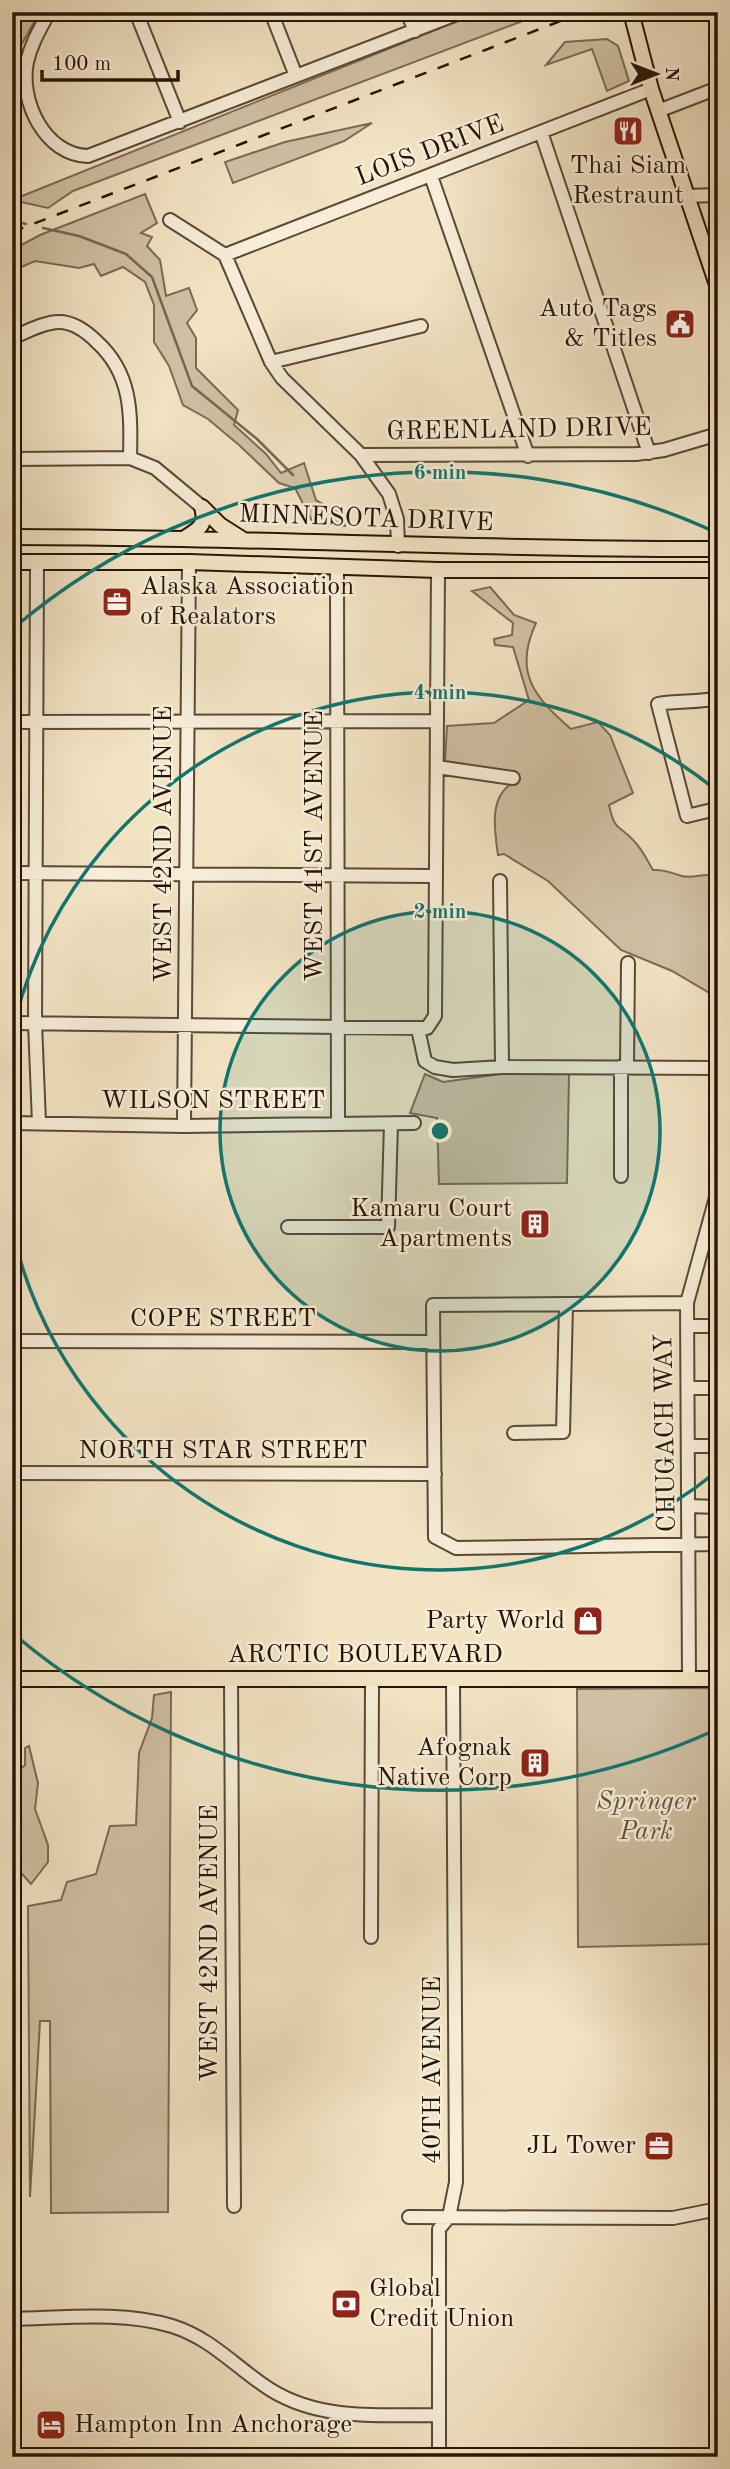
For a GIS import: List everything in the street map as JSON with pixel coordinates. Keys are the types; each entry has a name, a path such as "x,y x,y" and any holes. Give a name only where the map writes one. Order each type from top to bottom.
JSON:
{"main road":[{"path":"631,13 657,111 718,288"},
{"path":"184,538 203,524 202,507"},
{"path":"202,507 220,525 242,539"},
{"name":"MINNESOTA DRIVE","path":"12,537 242,539 398,546 718,548"},
{"name":"MINNESOTA DRIVE","path":"12,562 189,562 438,570 718,570"},
{"name":"ARCTIC BOULEVARD","path":"12,1679 718,1679"}],"street":[{"path":"49,12 32,43 26,86 38,123 51,140 77,156 88,156 180,122 462,12"},
{"path":"136,12 180,122"},
{"path":"271,12 296,76"},
{"path":"407,12 415,31"},
{"path":"657,111 718,88"},
{"name":"LOIS DRIVE","path":"225,255 651,89"},
{"path":"541,132 649,453"},
{"path":"431,176 528,456"},
{"path":"686,197 718,195"},
{"path":"170,220 225,255 271,362 282,379 361,455 389,494 394,508 398,546"},
{"path":"12,338 60,322 79,327 103,347 121,371 130,403 130,458"},
{"path":"271,362 421,326"},
{"name":"GREENLAND DRIVE","path":"361,455 528,456 649,453 718,434"},
{"path":"12,459 130,458 155,468 202,507"},
{"path":"37,562 35,1023 39,1123"},
{"name":"WEST 42ND AVENUE","path":"184,1126 189,562"},
{"name":"WEST 41ST AVENUE","path":"337,568 338,1124"},
{"path":"12,1023 428,1028 435,1016 438,570"},
{"path":"718,698 700,702 674,701 658,704 687,816 712,810 718,812"},
{"path":"12,722 436,721"},
{"path":"437,767 513,778"},
{"path":"12,873 186,872 434,876"},
{"path":"500,881 502,1067"},
{"path":"621,1176 628,963"},
{"path":"418,1029 425,1060 435,1068 718,1068"},
{"name":"WILSON STREET","path":"12,1123 184,1126 414,1123"},
{"path":"288,1227 388,1227 391,1124"},
{"name":"CHUGACH WAY","path":"690,1679 687,1303 718,1190"},
{"path":"687,1303 433,1304 435,1537 456,1548 718,1544"},
{"path":"514,1433 563,1432 566,1305"},
{"path":"687,1326 718,1326"},
{"name":"COPE STREET","path":"12,1341 433,1342"},
{"path":"688,1388 718,1388"},
{"path":"688,1446 718,1446"},
{"name":"NORTH STAR STREET","path":"12,1473 435,1474"},
{"path":"689,1506 718,1507"},
{"name":"WEST 42ND AVENUE","path":"231,1679 234,2206"},
{"path":"371,1937 372,1679"},
{"name":"40TH AVENUE","path":"439,2457 439,2229 449,2217 456,2182 453,1679"},
{"path":"409,2217 673,2218 718,2209"},
{"path":"12,2319 140,2319 171,2326 205,2340 269,2389 292,2402 359,2416 438,2415"}],"green space":[{"path":"12,12 40,12 12,61"},
{"path":"480,12 536,12 520,22 73,191 48,208 12,200"},
{"path":"607,39 618,46 629,81 607,91 592,49 546,65 565,42"},
{"path":"372,123 344,141 233,183 225,162 285,142"},
{"path":"145,194 157,223 141,233 152,237 147,246 160,260 166,296 189,288 197,310 187,323 196,338 196,368 238,410 234,425 266,454 281,473 304,463 316,500 342,515 345,526 314,525 295,488 279,483 208,419 183,405 169,366 154,342 154,305 145,282 123,267 101,276 94,264 79,268 35,261 12,271 12,250 40,235"},
{"path":"490,587 514,615 536,623 529,640 527,670 531,682 547,706 571,729 598,722 610,735 633,793 609,805 618,827 637,844 653,870 686,877 718,876 718,889 710,894 718,901 718,998 672,971 621,950 548,881 504,854 498,855 495,833 497,802 508,786 518,780 516,772 445,762 447,726 494,723 529,700 513,647 495,645 494,639 512,635 513,623 472,591"},
{"path":"425,1074 443,1082 501,1074 569,1074 567,1183 439,1184 437,1118 410,1113"},
{"name":"Springer Park","path":"714,1688 714,1944 578,1947 577,1689"},
{"path":"171,1692 168,2212 51,2213 50,2021 40,2021 30,2197 28,1906 61,1900 67,1882 96,1874 110,1826 136,1825 139,1753 152,1718 154,1695"},
{"path":"29,1746 38,1783 35,1809 48,1845 48,1862 31,1884 12,1863 12,1851 18,1850 21,1840 20,1769 25,1765 25,1748"}],"waterway":[{"path":"12,220 26,224"},
{"path":"43,228 79,236 126,254 152,277 192,386 257,439 293,475"}],"railway":[{"path":"12,232 584,12"}],"place":[{"name":"Thai Siam Restraunt","path":"628,131"},
{"name":"Auto Tags & Titles","path":"680,324"},
{"name":"Alaska Association of Realators","path":"117,602"},
{"name":"Kamaru Court Apartments","path":"535,1224"},
{"name":"Party World","path":"588,1621"},
{"name":"Afognak Native Corp","path":"535,1763"},
{"name":"JL Tower","path":"659,2146"},
{"name":"Global Credit Union","path":"346,2304"},
{"name":"Hampton Inn Anchorage","path":"51,2425"}]}
